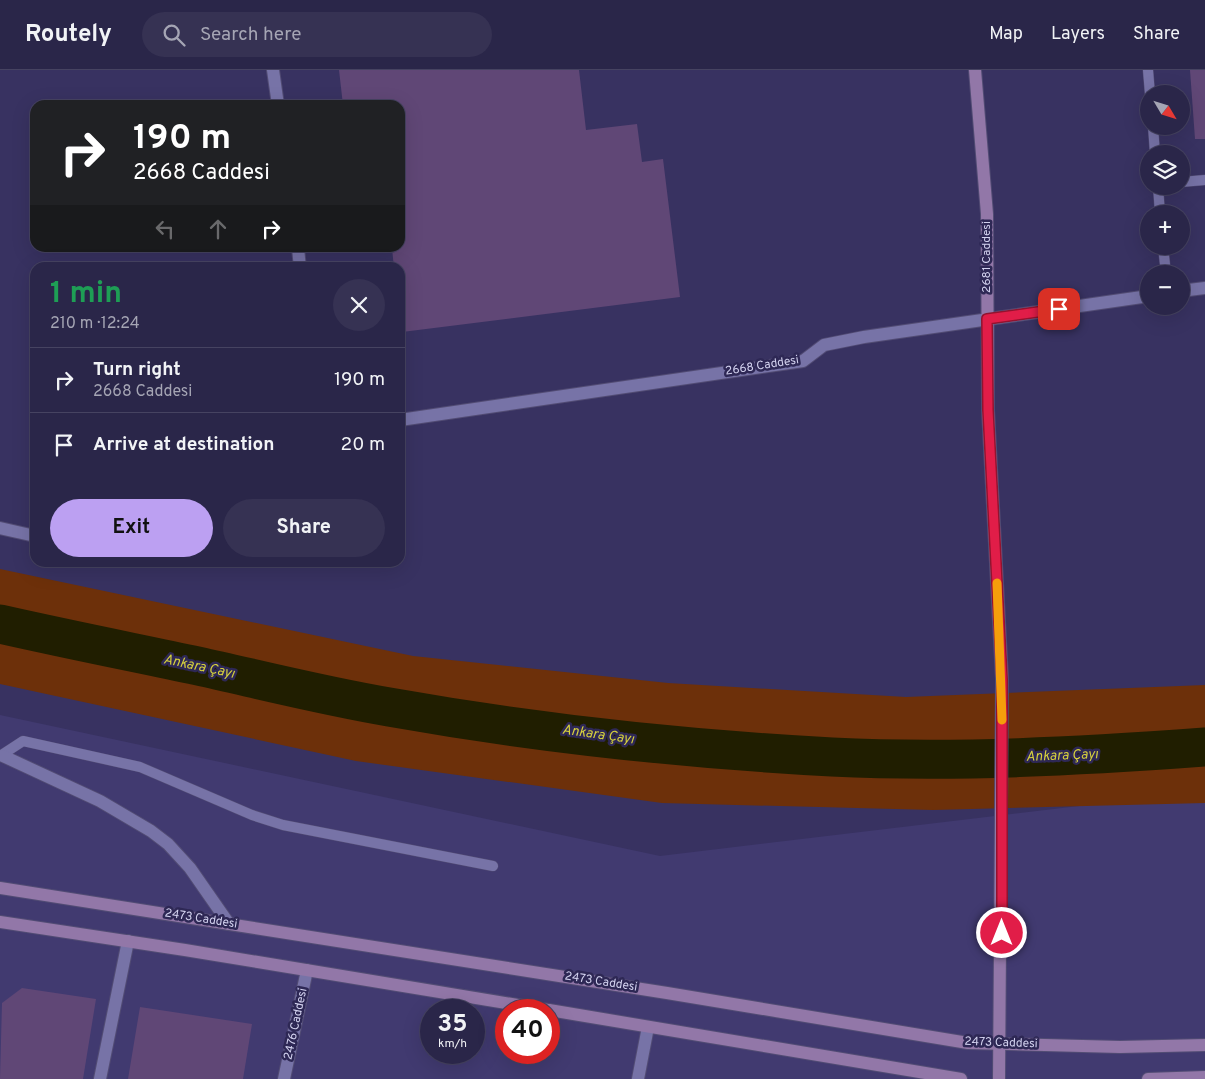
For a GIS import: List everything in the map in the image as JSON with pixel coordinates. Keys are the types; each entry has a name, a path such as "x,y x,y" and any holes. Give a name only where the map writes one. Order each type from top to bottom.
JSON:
{"street":[{"path":"273,70 277,100"},
{"name":"2681 Caddesi","path":"975,70 986,214 988,410 1002,679 1000,1079"},
{"path":"1190,290 1205,288"},
{"name":"2668 Caddesi","path":"405,419 802,361 824,345 864,337 1140,297"},
{"path":"0,528 30,535"},
{"path":"2,756 100,801 152,831 168,844 190,868 229,924"},
{"name":"2473 Caddesi","path":"0,888 968,1043 1120,1047 1205,1045"},
{"path":"0,922 495,1001"},
{"path":"100,1079 128,941"},
{"name":"2476 Caddesi","path":"284,1079 307,970"},
{"path":"560,1012 961,1079"},
{"path":"638,1079 648,1027"},
{"path":"1148,1079 1205,1077"}],"lane":[{"path":"1148,70 1149,85"},
{"path":"1190,181 1205,180"},
{"path":"2,756 23,741 140,766 252,815 283,825 493,866"}],"shaded area":[{"path":"0,569 413,656 668,683 906,697 1205,685 1205,803 933,810 662,803 356,761 0,684"},
{"path":"0,715 660,856 1205,791 1205,1079 0,1079"}],"building":[{"path":"339,70 579,70 586,130 637,124 642,162 663,159 680,297 405,332 405,262 393,262 392,252 405,252 405,100 342,100"},
{"path":"1190,70 1205,70 1205,139 1195,139"},
{"path":"22,988 96,999 83,1079 0,1079 2,1003"},
{"path":"140,1007 252,1024 243,1079 128,1079"}],"waterway":[{"name":"Ankara Çayı","path":"0,624 365,703 499,725 665,745 776,754 879,759 1065,756 1205,747"}],"slow traffic":[{"path":"997,583 1002,669 1002,720"}],"route":[{"path":"1002,933 1002,679 988,410 987,319 1059,309"}]}
